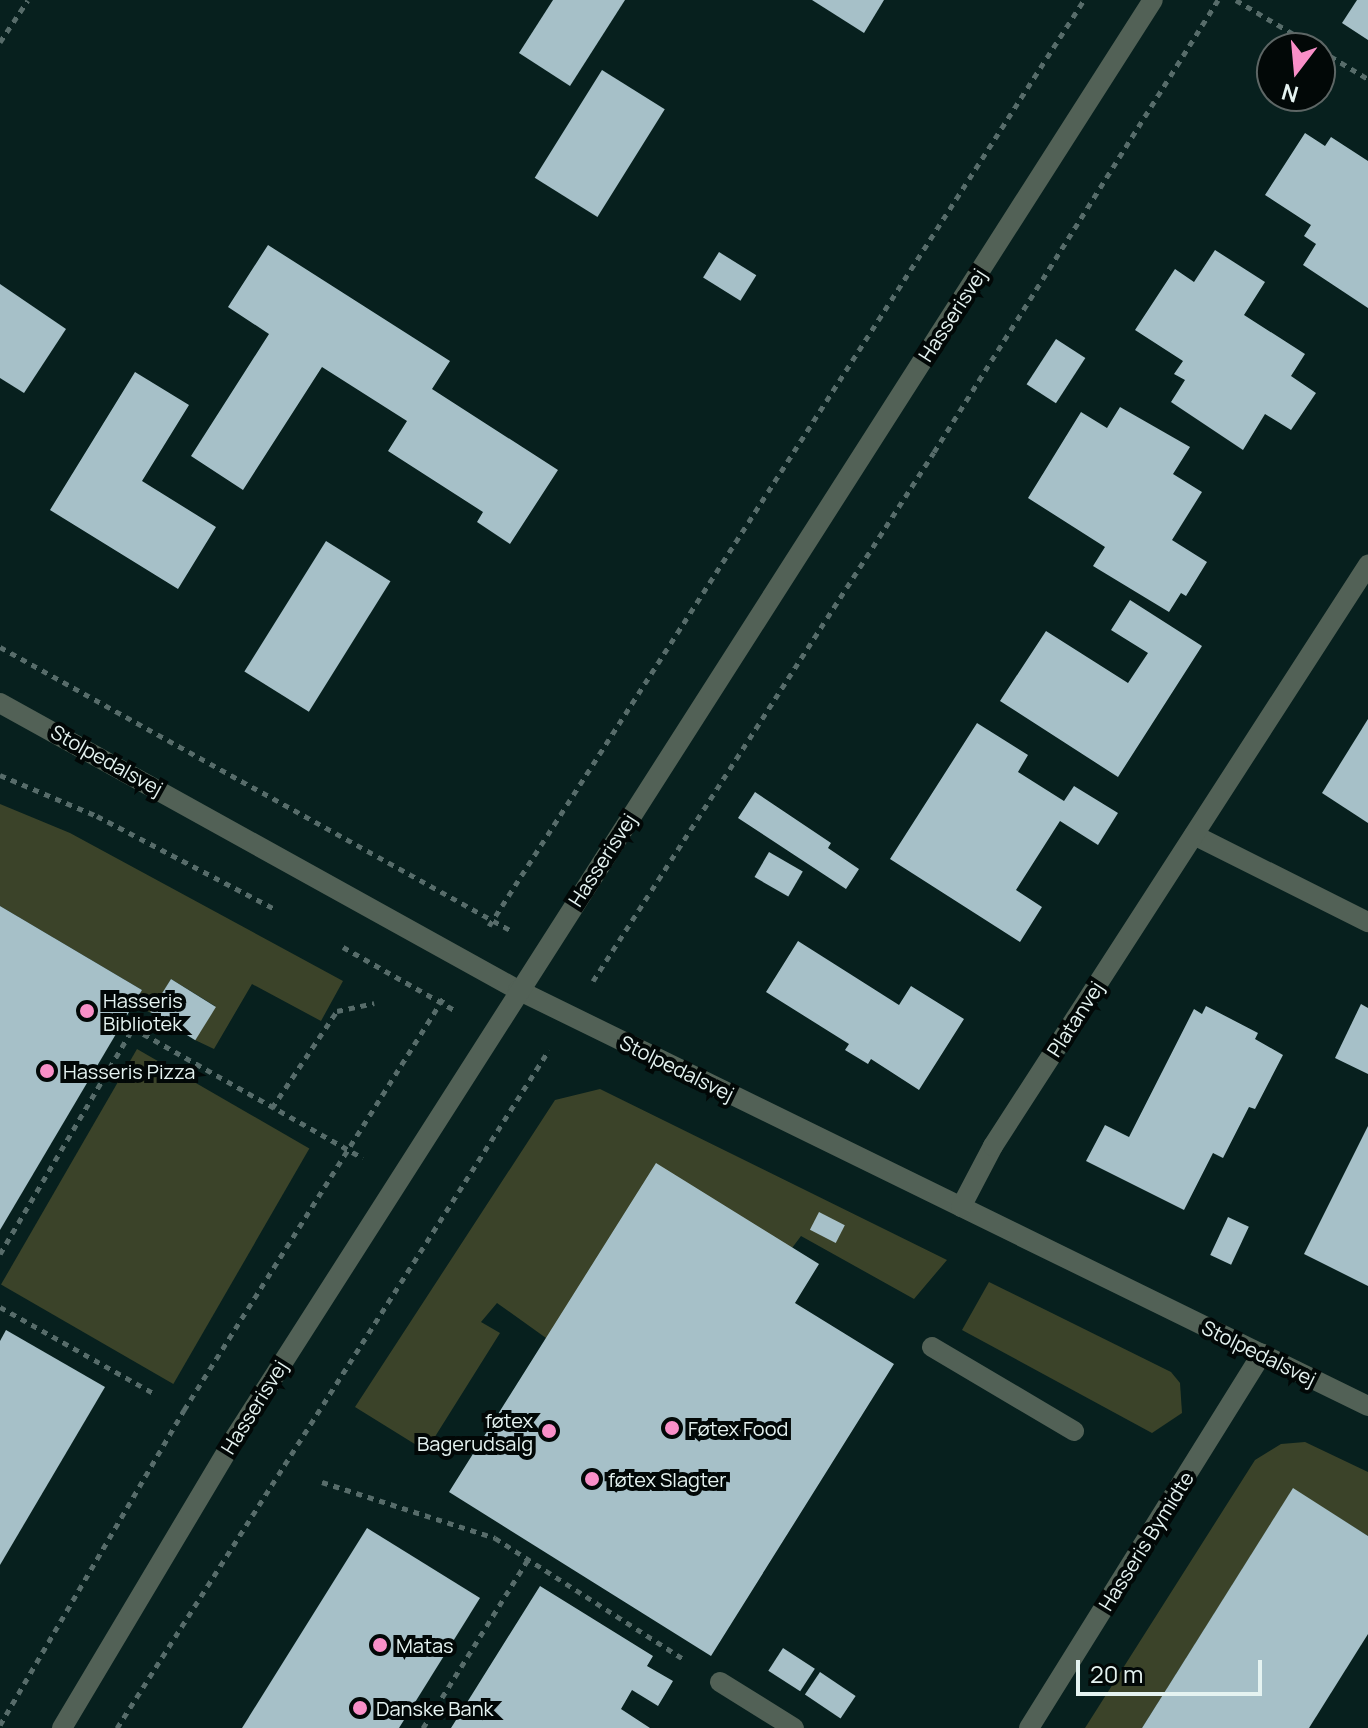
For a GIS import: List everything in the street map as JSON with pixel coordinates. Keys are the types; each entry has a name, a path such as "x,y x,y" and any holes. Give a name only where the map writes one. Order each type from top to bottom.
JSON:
{"street":[{"name":"Hasserisvej","path":"62,1728 234,1439 1153,0"},
{"name":"Platanvej","path":"961,1207 993,1146 1368,565"},
{"name":"Stolpedalsvej","path":"0,703 518,990 1368,1406"},
{"path":"1194,835 1368,922"},
{"path":"932,1347 1074,1431"},
{"name":"Hasseris Bymidte","path":"1029,1728 1262,1354"},
{"path":"720,1682 794,1728"}],"path":[{"path":"0,42 28,0"},
{"path":"527,867 1084,0"},
{"path":"625,930 934,452 1218,0"},
{"path":"1236,0 1290,32"},
{"path":"1336,60 1368,79"},
{"path":"0,647 445,891"},
{"path":"0,775 97,816 284,914"},
{"path":"337,943 440,1002"},
{"path":"272,1108 337,1011 374,1003"},
{"path":"0,1254 133,1028 346,1148"},
{"path":"0,1725 184,1410 414,1042"},
{"path":"117,1728 518,1101"},
{"path":"0,1307 155,1394"},
{"path":"322,1482 495,1538 720,1682"},
{"path":"423,1728 528,1559"}],"green space":[{"path":"0,804 70,833 343,981 321,1021 252,984 214,1049 195,1040 215,1006 171,979 151,1013 134,1004 142,990 0,906"},
{"path":"137,1049 309,1148 173,1384 1,1285"},
{"path":"600,1089 947,1260 914,1299 801,1236 792,1248 546,1338 497,1303 481,1322 500,1333 426,1451 355,1407 555,1100"},
{"path":"989,1282 1171,1372 1180,1383 1182,1413 1152,1433 962,1330"},
{"path":"1305,1442 1368,1472 1368,1536 1293,1489 1142,1728 1085,1728 1255,1460 1281,1444"}],"building":[{"path":"553,0 625,0 570,86 519,53"},
{"path":"812,0 884,0 864,33"},
{"path":"1357,0 1368,0 1368,40 1342,23"},
{"path":"602,70 665,109 597,217 535,178"},
{"path":"1305,133 1325,146 1331,137 1368,161 1368,308 1303,265 1316,244 1304,236 1311,225 1265,195"},
{"path":"268,245 450,361 432,389 558,470 510,544 477,522 483,512 388,451 407,421 322,367 243,490 191,456 269,334 228,307"},
{"path":"1215,250 1265,282 1244,315 1305,354 1291,376 1316,393 1291,430 1265,414 1243,450 1171,402 1185,380 1174,374 1183,361 1135,330 1175,269 1194,282"},
{"path":"719,252 756,275 740,301 703,277"},
{"path":"0,284 66,329 24,393 0,378"},
{"path":"1056,339 1085,358 1056,403 1027,384"},
{"path":"135,372 189,405 142,481 216,527 178,589 50,510"},
{"path":"1120,407 1190,447 1173,474 1202,492 1172,540 1207,562 1186,596 1181,593 1169,612 1093,566 1105,547 1028,498 1081,412 1107,428"},
{"path":"326,541 390,581 309,712 244,672"},
{"path":"1130,600 1202,646 1118,777 1000,701 1046,631 1128,683 1148,653 1111,630"},
{"path":"1368,719 1368,823 1322,793"},
{"path":"977,723 1028,755 1018,772 1064,801 1074,786 1118,813 1098,845 1060,821 1016,890 1042,907 1020,942 890,859"},
{"path":"755,792 831,843 828,848 859,869 846,889 738,818"},
{"path":"769,852 803,872 788,897 754,877"},
{"path":"0,906 142,990 0,1230"},
{"path":"798,941 899,1005 911,986 964,1019 919,1090 871,1059 868,1064 845,1050 849,1044 766,992"},
{"path":"171,979 216,1007 195,1040 150,1012"},
{"path":"1361,1004 1368,1008 1368,1074 1335,1058"},
{"path":"1206,1006 1258,1033 1255,1039 1283,1055 1255,1109 1249,1107 1223,1158 1213,1153 1184,1210 1086,1161 1105,1125 1129,1137 1194,1009 1202,1014"},
{"path":"1368,1126 1368,1286 1304,1254"},
{"name":"Føtex Food","path":"656,1163 819,1264 795,1303 894,1364 711,1656 449,1492"},
{"path":"819,1212 845,1225 836,1243 810,1230"},
{"path":"1228,1217 1249,1227 1231,1265 1210,1255"},
{"path":"6,1330 105,1387 0,1565 0,1341"},
{"path":"1293,1488 1368,1536 1368,1634 1309,1728 1142,1728"},
{"path":"367,1528 480,1598 399,1728 242,1728"},
{"path":"540,1586 653,1656 647,1666 673,1681 658,1706 632,1690 621,1709 650,1728 451,1728"},
{"path":"783,1648 815,1669 800,1691 768,1671"},
{"path":"820,1672 856,1696 841,1718 805,1694"}],"place":[{"name":"Hasseris Bibliotek","path":"87,1011"},
{"name":"Hasseris Pizza","path":"47,1071"},
{"name":"Føtex Food","path":"672,1428"},
{"name":"føtex Bagerudsalg","path":"549,1431"},
{"name":"føtex Slagter","path":"592,1479"},
{"name":"Matas","path":"380,1645"},
{"name":"Danske Bank","path":"360,1708"}]}
